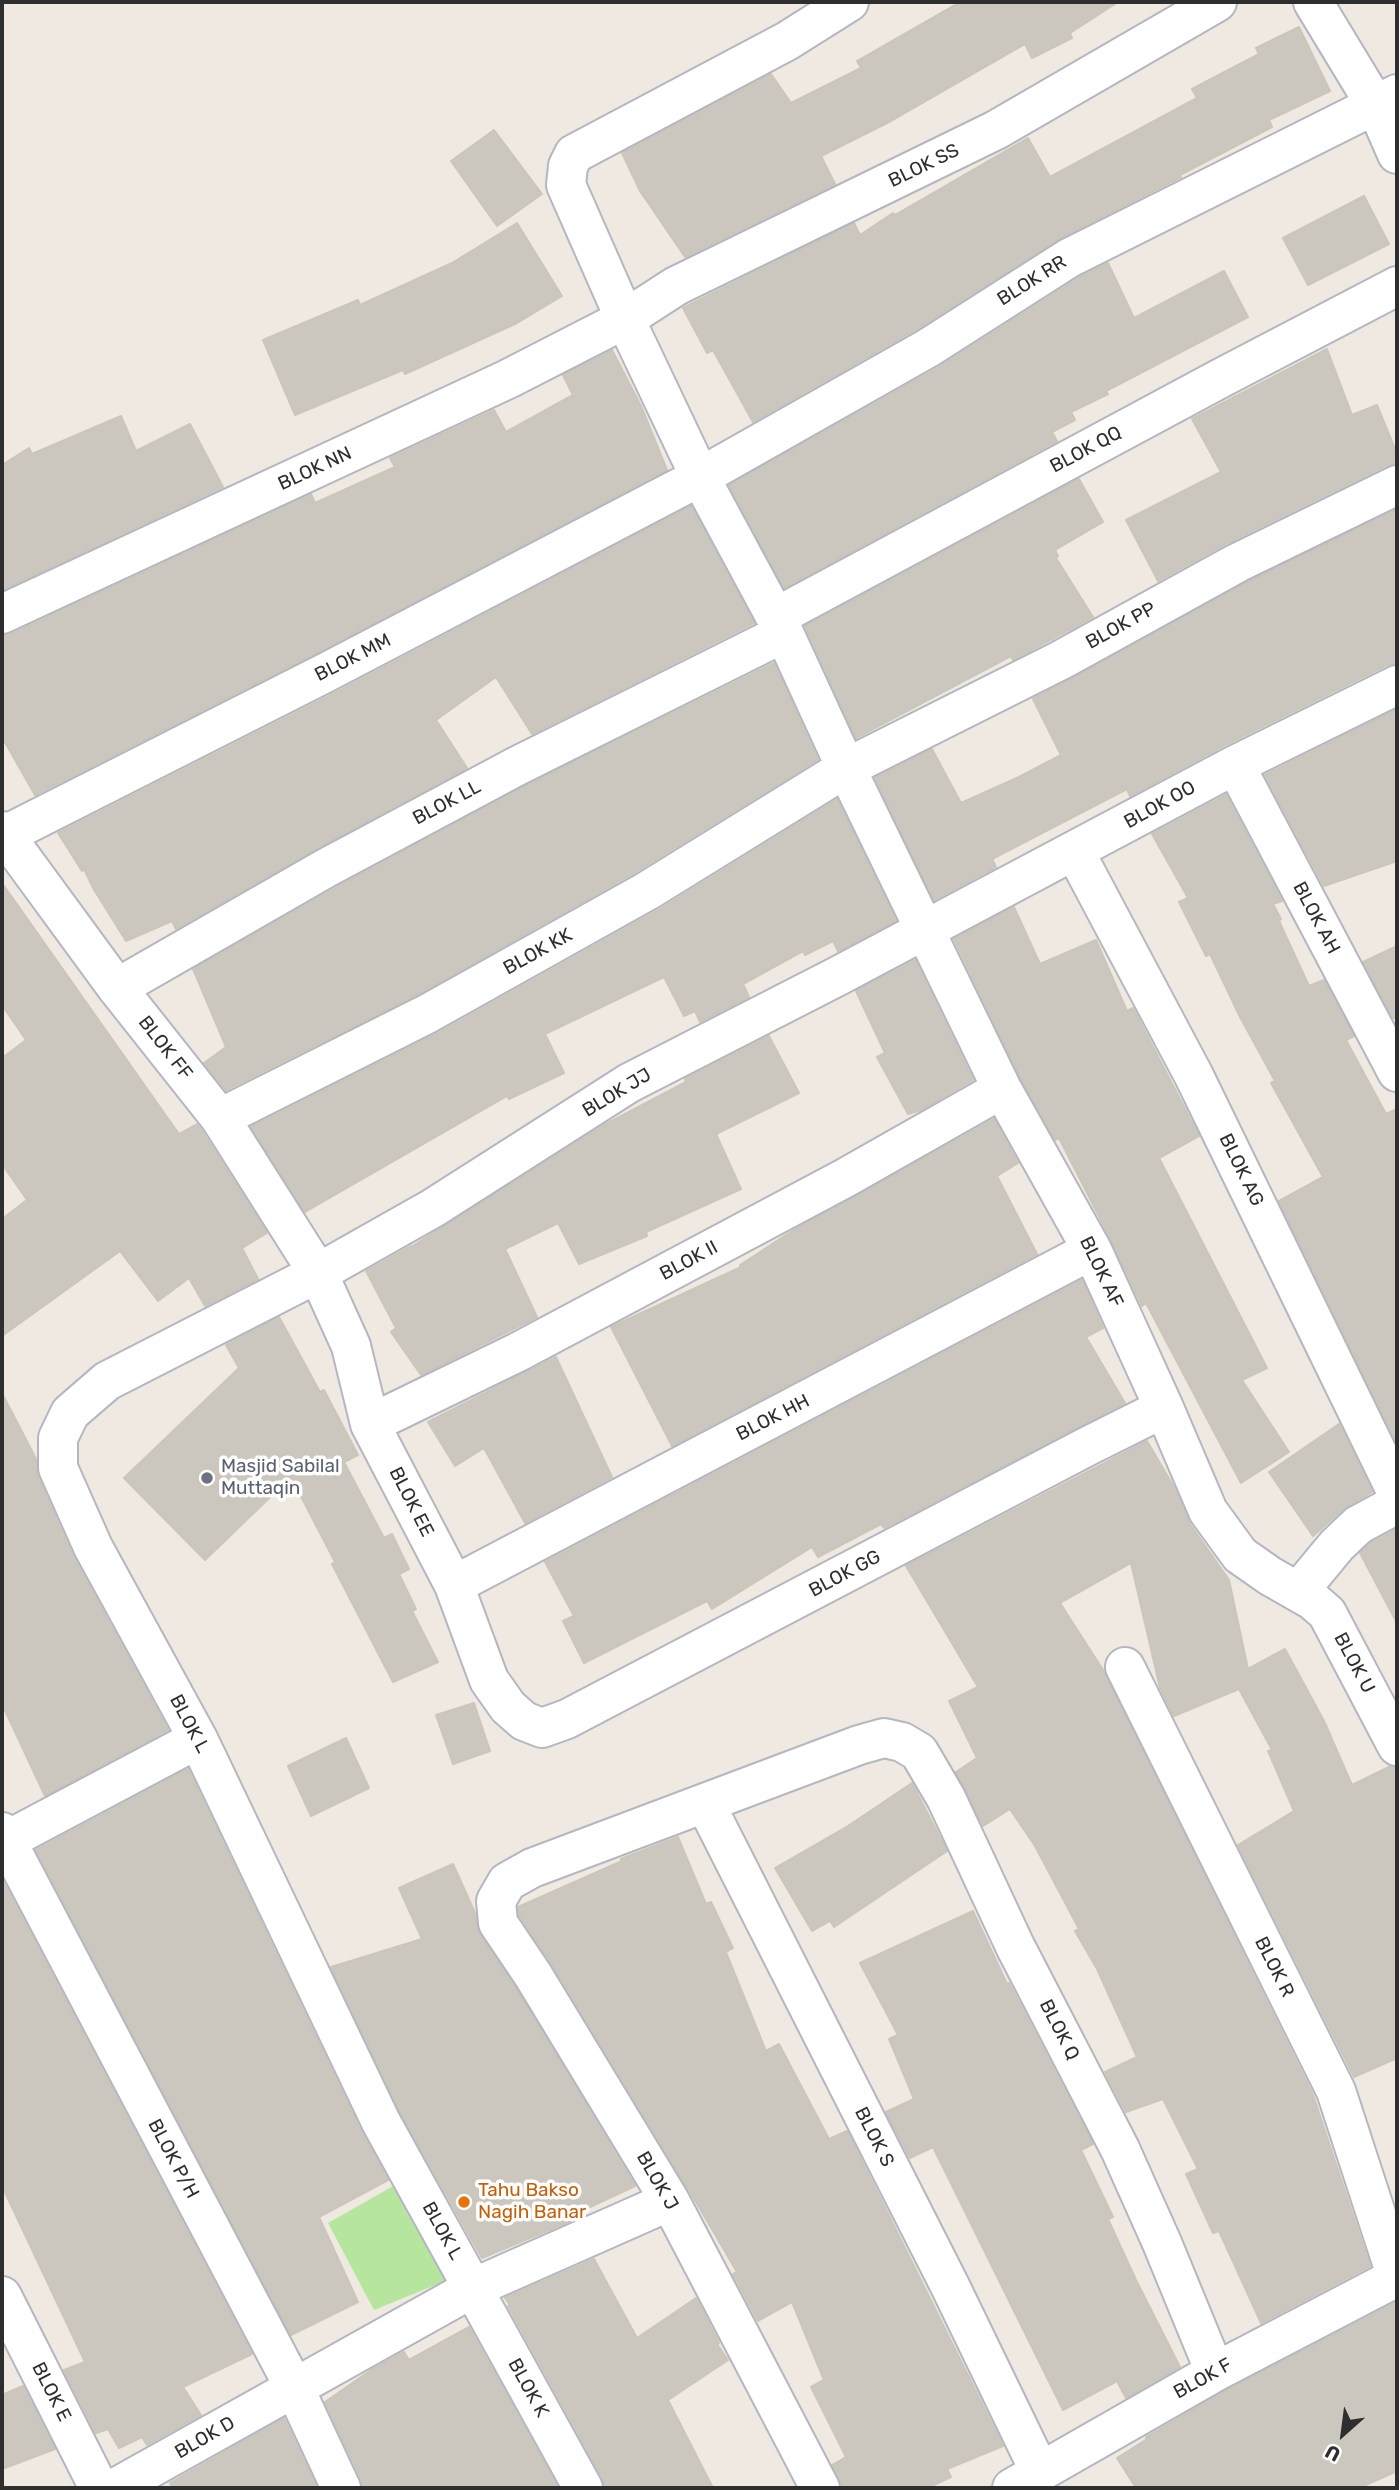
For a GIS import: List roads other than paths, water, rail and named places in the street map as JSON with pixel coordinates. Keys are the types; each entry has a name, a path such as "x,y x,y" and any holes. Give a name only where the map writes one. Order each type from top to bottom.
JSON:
{"street":[{"name":"BLOK AF","path":"849,2 787,41 574,154 568,166 566,185 625,319 700,477 780,625 845,768 1002,1089 1092,1250 1208,1511 1240,1555 1298,1592"},
{"name":"BLOK SS","path":"625,319 676,286 996,130 1217,2"},
{"path":"1313,2 1387,100 1397,154"},
{"name":"BLOK RR","path":"700,477 928,348 1069,258 1387,100"},
{"name":"BLOK QQ","path":"780,625 1221,378 1397,286"},
{"name":"BLOK NN","path":"2,614 497,384 625,319"},
{"name":"BLOK MM","path":"3,833 325,673 700,477"},
{"name":"BLOK PP","path":"845,768 1060,660 1237,563 1397,485"},
{"name":"BLOK LL","path":"117,988 326,868 780,625"},
{"name":"BLOK OO","path":"925,929 1076,852 1235,765 1397,685"},
{"name":"BLOK AH","path":"1235,765 1397,1072"},
{"name":"BLOK KK","path":"220,1118 427,1014 647,891 845,768"},
{"name":"BLOK FF","path":"3,833 117,988 220,1118 318,1273"},
{"name":"BLOK AG","path":"1076,852 1194,1076 1397,1493"},
{"name":"BLOK JJ","path":"318,1273 433,1208 629,1083 925,929"},
{"name":"BLOK II","path":"370,1424 566,1327 845,1178 1002,1089"},
{"name":"BLOK HH","path":"454,1585 1092,1250"},
{"name":"BLOK EE","path":"318,1273 351,1346 370,1424 454,1585 489,1680 508,1707 524,1721"},
{"name":"BLOK L","path":"318,1273 107,1381 70,1413 58,1438 58,1468 93,1547 198,1739 382,2122 473,2288"},
{"name":"BLOK GG","path":"524,1721 542,1728 567,1719 1164,1408"},
{"path":"1298,1592 1337,1545 1358,1525 1397,1504"},
{"name":"BLOK U","path":"1298,1592 1328,1613 1397,1746"},
{"name":"BLOK R","path":"1125,1667 1336,2091 1397,2278"},
{"name":"BLOK Q","path":"507,1882 532,1868 859,1745 884,1738 902,1742 919,1752 946,1798 1015,1945 1120,2149 1162,2243 1214,2372"},
{"path":"3,1839 198,1739"},
{"name":"BLOK S","path":"705,1803 950,2286 1026,2480"},
{"name":"BLOK P/H","path":"3,1839 294,2387 341,2488"},
{"name":"BLOK J","path":"507,1882 496,1901 498,1923 533,1975 670,2201 820,2488"},
{"name":"BLOK D","path":"116,2488 473,2288 670,2201"},
{"name":"BLOK F","path":"1026,2480 1214,2372 1397,2278"},
{"name":"BLOK K","path":"473,2288 583,2488"},
{"name":"BLOK E","path":"5,2312 99,2488"}],"place":[{"name":"Masjid Sabilal Muttaqin","path":"207,1478"},
{"name":"Tahu Bakso Nagih Banar","path":"464,2202"}]}
